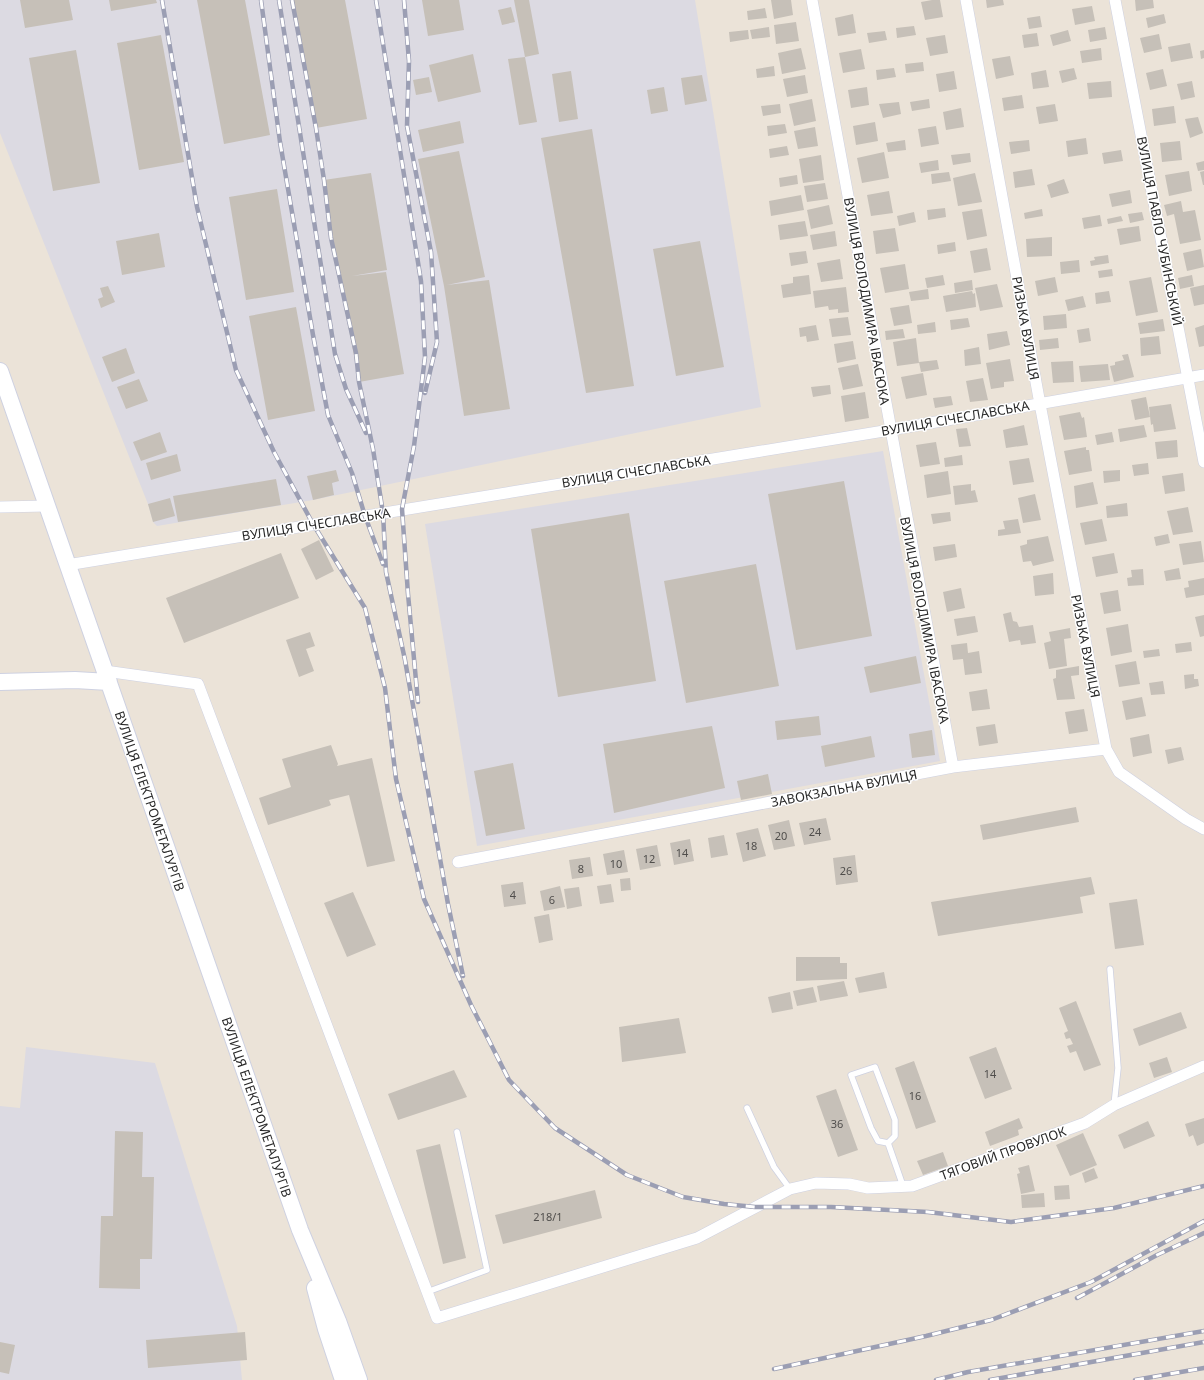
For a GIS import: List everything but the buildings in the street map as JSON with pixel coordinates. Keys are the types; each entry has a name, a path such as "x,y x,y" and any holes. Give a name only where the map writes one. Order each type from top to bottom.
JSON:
{"main road":[{"name":"ВУЛИЦЯ ЕЛЕКТРОМЕТАЛУРГІВ","path":"0,371 300,1230 341,1353"},
{"path":"0,682 76,680 107,677"},
{"path":"341,1353 342,1380"},
{"path":"341,1353 359,1380"}],"street":[{"name":"ВУЛИЦЯ ВОЛОДИМИРА ІВАСЮКА","path":"812,0 953,767"},
{"name":"РИЗЬКА ВУЛИЦЯ","path":"966,0 1040,404 1106,749"},
{"name":"ВУЛИЦЯ ПАВЛО ЧУБИНСЬКИЙ","path":"1115,0 1204,462"},
{"name":"ВУЛИЦЯ СІЧЕСЛАВСЬКА","path":"67,565 890,430 1204,375"},
{"path":"0,507 46,506"},
{"path":"107,677 198,684 427,1292"},
{"path":"1106,749 1119,772 1186,819 1204,829"},
{"name":"ЗАВОКЗАЛЬНА ВУЛИЦЯ","path":"458,862 953,767 1106,749"},
{"name":"ТЯГОВИЙ ПРОВУЛОК","path":"427,1292 437,1318 697,1238 790,1189 816,1183 849,1184 868,1188 912,1186 1085,1123 1114,1105 1204,1066"}],"lane":[{"path":"1110,969 1118,1068 1114,1105"},
{"path":"875,1067 895,1120 895,1136 888,1143 878,1140 870,1128 851,1075 875,1067"},
{"path":"747,1108 774,1167 790,1189"},
{"path":"427,1292 487,1270 457,1132"},
{"path":"888,1143 903,1186"}],"shaded area":[{"path":"0,0 695,0 761,407 313,500 157,526 153,522 148,504 0,133"},
{"path":"883,451 940,761 477,846 425,524"},
{"path":"26,1047 155,1063 237,1326 242,1380 0,1380 0,1106 20,1108"}],"railway":[{"path":"162,0 197,207 236,370 274,452 313,524 365,608 385,688 396,779 424,899 471,1005 509,1080 555,1128 627,1175 683,1197 724,1204 755,1207 831,1207 928,1212 1011,1222 1114,1208 1204,1186"},
{"path":"261,0 280,142 328,415 352,473 365,516 383,564"},
{"path":"279,0 335,354 346,389 366,433"},
{"path":"292,0 316,128 331,238 356,353 359,382 373,449 383,513 386,572 405,660 448,904 463,976"},
{"path":"376,0 421,281 425,357 414,446 402,509 418,702"},
{"path":"404,0 409,61 407,126 431,252 437,342 425,393"},
{"path":"774,1369 926,1336 991,1320 1091,1282 1204,1221"},
{"path":"1077,1298 1157,1255 1204,1233"},
{"path":"936,1380 968,1372 1204,1331"},
{"path":"990,1380 1204,1342"},
{"path":"1135,1380 1204,1368"}]}
